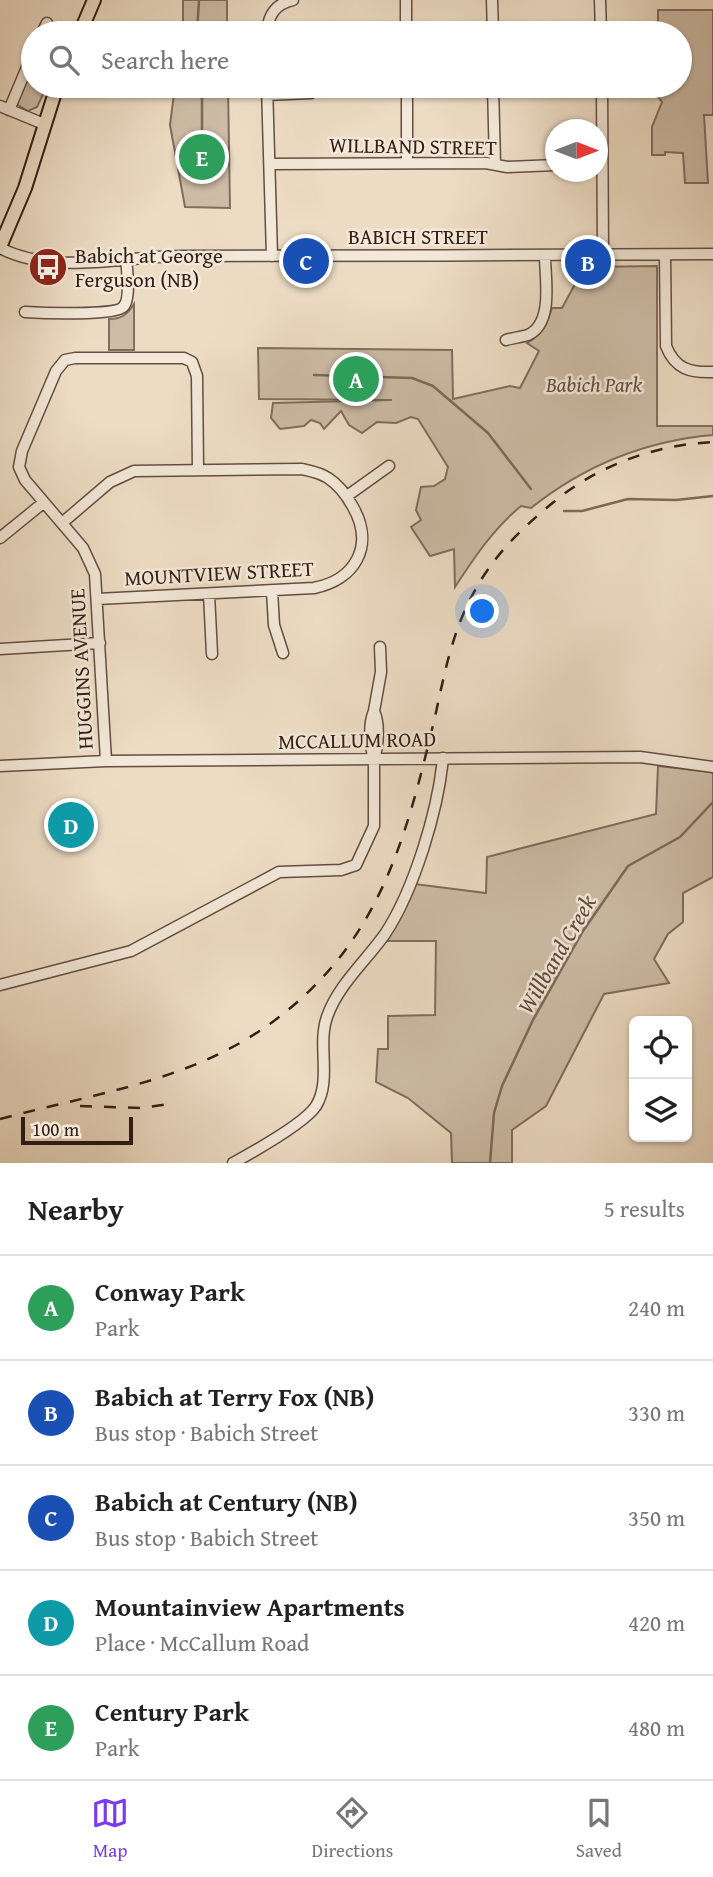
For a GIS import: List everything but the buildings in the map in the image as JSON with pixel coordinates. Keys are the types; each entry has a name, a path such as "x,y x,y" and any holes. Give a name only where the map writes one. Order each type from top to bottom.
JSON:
{"main road":[{"path":"85,21 94,0"},
{"path":"0,247 25,188 53,98"}],"street":[{"path":"269,21 273,11 283,3 293,0"},
{"path":"406,0 406,21"},
{"path":"492,0 493,21"},
{"path":"600,0 601,21"},
{"path":"21,76 4,108 44,124"},
{"path":"267,98 272,256"},
{"path":"407,98 407,163"},
{"path":"494,98 495,164"},
{"path":"601,119 602,98"},
{"name":"WILLBAND STREET","path":"270,164 545,165"},
{"path":"601,182 603,255"},
{"name":"BABICH STREET","path":"0,247 13,255 57,263 173,256 713,254"},
{"path":"665,255 666,346 670,357 677,365 687,370 713,372"},
{"path":"506,340 529,334 542,318 545,308 545,256"},
{"path":"25,312 103,312 120,309 127,302 128,295 126,258"},
{"name":"HUGGINS AVENUE","path":"106,761 95,574 90,560 25,480 19,467 22,451 56,371 65,360 176,358 192,362 197,376 198,470"},
{"path":"62,523 121,475 146,470 302,469 328,478 346,496 389,466"},
{"name":"MOUNTVIEW STREET","path":"97,599 314,589 328,585 351,570 362,544 358,515 346,496"},
{"path":"0,538 43,503"},
{"path":"272,591 274,625 283,653"},
{"path":"209,594 212,654"},
{"path":"0,649 100,643"},
{"path":"0,985 136,949 279,872 341,870 356,865 373,826 374,760 377,750 377,717 374,711 381,672 380,647"},
{"name":"MCCALLUM ROAD","path":"0,766 106,761 640,757 713,767"},
{"path":"233,1163 278,1135 315,1107 323,1084 322,1041 328,1014 336,998 385,934 410,884 438,790 443,758"}],"green space":[{"path":"183,0 227,0 227,21 183,21"},
{"path":"658,10 713,10 713,115 704,115 708,183 685,183 683,153 665,152 665,155 652,155 652,127 662,102 659,98 692,98 692,21 658,21"},
{"path":"21,92 21,98 41,98 37,107 28,111 16,104"},
{"path":"173,98 228,98 230,208 185,207 170,125"},
{"name":"Babich Park","path":"581,263 586,263 586,267 657,266 657,426 713,426 713,435 639,449 573,479 531,508 521,506 493,534 455,587 454,549 430,556 411,527 421,520 416,510 421,487 434,486 445,479 448,467 418,419 411,417 396,423 377,422 362,433 349,425 341,411 324,429 320,423 311,420 304,426 280,429 271,418 273,403 392,400 259,399 258,348 452,350 453,399 510,386 520,388 539,351 527,343 543,328 552,308 562,308 581,273"},
{"path":"134,304 134,350 109,350 109,319 123,316"},
{"path":"658,766 713,772 713,877 683,893 683,922 668,934 654,959 669,983 604,994 546,1106 512,1130 512,1163 452,1163 451,1133 408,1098 376,1082 378,1049 388,1049 388,1016 435,1015 436,941 381,941 415,884 486,893 487,857 656,814"}],"waterway":[{"path":"198,21 199,0"},
{"path":"202,98 202,158"},
{"path":"314,375 412,378 433,386 488,433 531,489"},
{"path":"564,511 582,511 628,499 676,500 713,496"},
{"name":"Willband Creek","path":"490,1163 494,1113 502,1086 533,1020 583,931 628,866 680,837 713,802"}],"railway":[{"path":"0,1119 123,1088 199,1063 236,1045 271,1023 305,995 333,965 376,901 405,831 456,635 474,592 492,564 537,516 586,479 647,453 713,442"},
{"path":"80,1106 142,1108 168,1104"}],"place":[{"name":"Century Park","path":"202,157"},
{"name":"Babich at Century (NB)","path":"306,261"},
{"name":"Babich at Terry Fox (NB)","path":"588,262"},
{"name":"Babich at George Ferguson (NB)","path":"48,267"},
{"name":"Conway Park","path":"356,379"},
{"name":"Mountainview Apartments","path":"71,825"}]}
